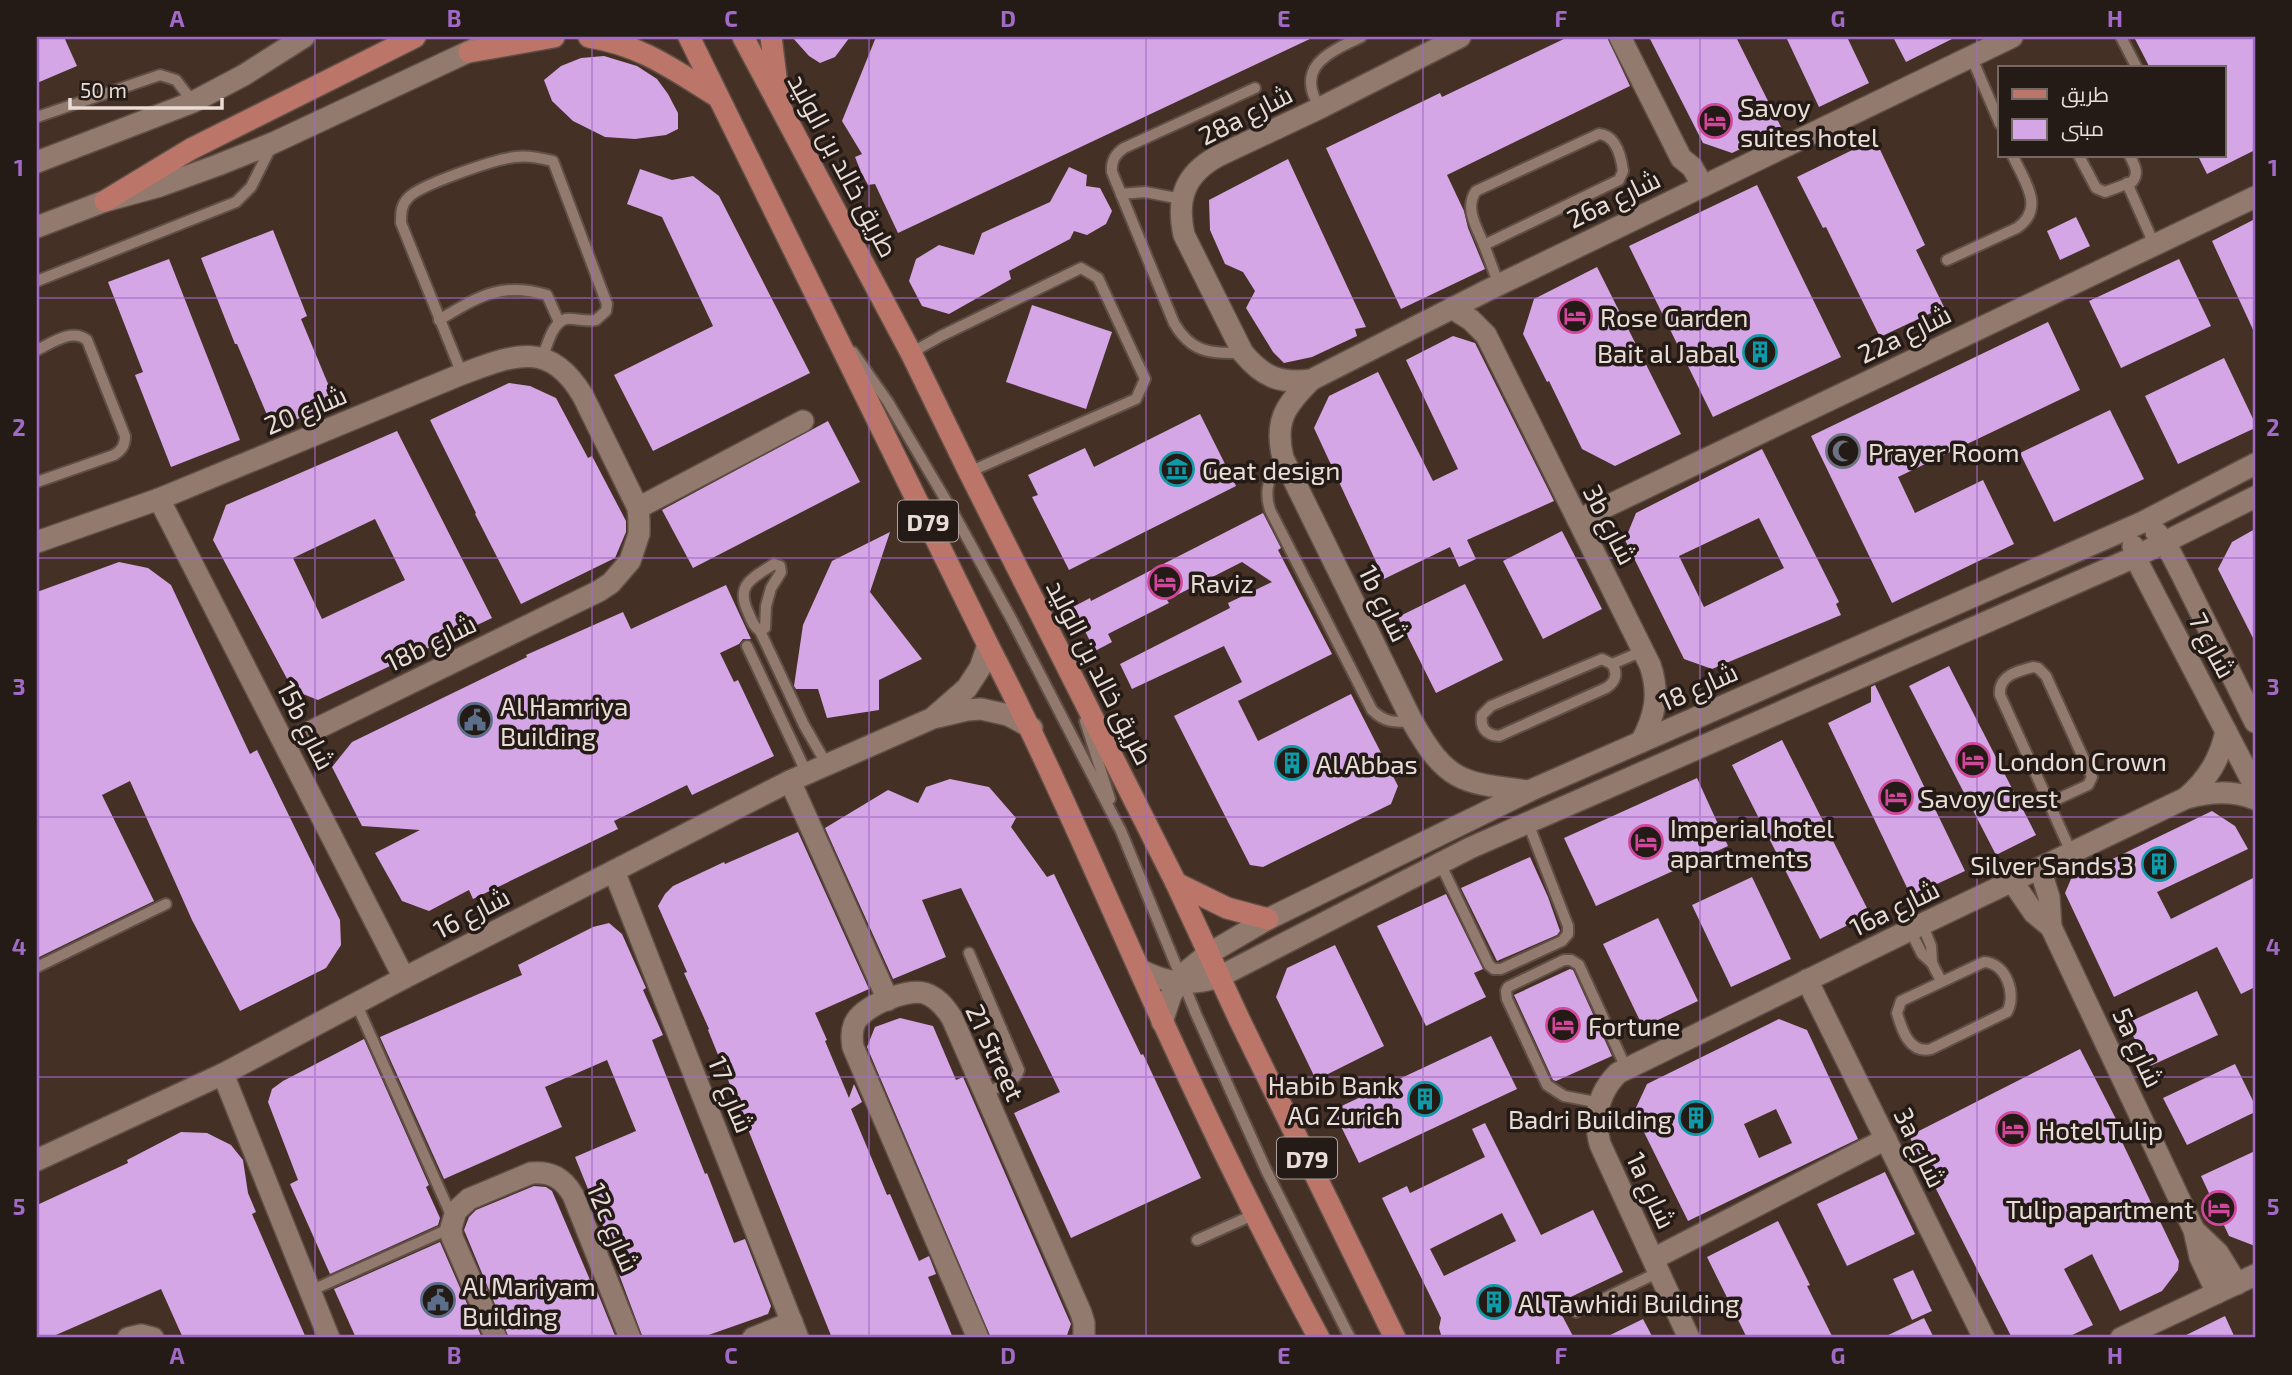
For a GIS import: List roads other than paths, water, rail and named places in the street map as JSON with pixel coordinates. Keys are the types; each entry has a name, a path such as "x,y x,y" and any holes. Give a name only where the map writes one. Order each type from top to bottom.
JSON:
{"main road":[{"path":"105,201 191,149 415,37"},
{"path":"469,52 554,37"},
{"path":"589,37 618,42 638,50 718,97"},
{"name":"D79","path":"689,37 988,645 1032,728 1162,1021 1253,1214 1319,1338"},
{"name":"طريق خالد بن الوليد","path":"743,37 911,353 1175,883 1395,1338"},
{"path":"771,37 779,105"},
{"path":"1175,883 1218,905 1268,919"}],"street":[{"path":"37,162 193,102 244,75 304,37"},
{"path":"37,227 105,201 190,176 273,143 501,37"},
{"name":"28a شارع","path":"1181,199 1191,179 1206,163 1460,37"},
{"path":"1620,37 1681,158 1681,173 1697,189"},
{"name":"26a شارع","path":"1243,353 1266,375 1296,382 1311,380 1494,287 2012,37"},
{"name":"22a شارع","path":"1578,520 2255,197"},
{"path":"1181,199 1180,217 1184,235 1243,353"},
{"name":"3b شارع","path":"1486,335 1485,312 1494,287"},
{"name":"3b شارع","path":"1452,308 1471,320 1486,335 1655,677 1656,703 1641,742"},
{"name":"شارع 20","path":"37,542 159,499 504,358 523,355 542,358"},
{"path":"542,358 559,367 573,380 638,508 803,421"},
{"name":"1b شارع","path":"1311,380 1287,408 1280,423 1279,439 1283,458 1412,721 1438,762 1460,778 1486,786 1530,791"},
{"name":"شارع 18","path":"1162,1021 1171,995 1196,962 1268,919 1460,823 2139,524 2255,464"},
{"path":"1139,969 1164,981 1206,981 1219,977 1440,863 2135,557 2255,497"},
{"name":"15b شارع","path":"159,499 404,978"},
{"name":"18b شارع","path":"285,744 611,583 630,561 639,534 638,508"},
{"name":"شارع 7","path":"2255,722 2165,542 2159,534 2139,524 2133,547 2135,557 2255,787"},
{"name":"شارع 16","path":"933,718 967,688 980,668 988,645"},
{"name":"شارع 16","path":"37,1160 223,1074 614,871 808,774 933,718 981,709 1008,715 1032,728"},
{"name":"16a شارع","path":"2186,798 2209,775 2220,754 2226,731"},
{"path":"808,774 888,1000"},
{"name":"16a شارع","path":"1626,1068 2186,798 2217,792 2255,799"},
{"name":"5a شارع","path":"2039,868 2049,897 2051,927 2194,1230 2200,1257 2217,1293"},
{"name":"شارع 17","path":"614,871 795,1330"},
{"name":"5a شارع","path":"2012,881 2034,913 2051,927"},
{"name":"3a شارع","path":"1807,979 1984,1338"},
{"name":"21 Street","path":"978,1338 853,1047 854,1025 859,1016 868,1009 911,991 935,998 945,1007 1081,1313 1084,1338"},
{"path":"1600,1103 1602,1092 1610,1081 1626,1068"},
{"path":"223,1074 329,1338"},
{"name":"1a شارع","path":"1600,1103 1596,1118 1600,1144 1689,1338"},
{"path":"1656,1265 1886,1139"},
{"name":"12c شارع","path":"452,1224 462,1204 469,1199 531,1173 541,1172 561,1179 573,1195 630,1338"},
{"path":"452,1224 455,1246 496,1338"},
{"name":"5a شارع","path":"2194,1230 2246,1280"},
{"path":"2121,1338 2246,1280"},
{"path":"753,1338 795,1330"},
{"path":"128,1338 141,1335 153,1338"}],"lane":[{"path":"1320,108 1313,97 1310,84 1312,72 1329,52 1361,37"},
{"path":"2121,37 2136,66"},
{"path":"1971,56 1998,119"},
{"path":"37,117 160,75 176,80 193,102"},
{"path":"1243,353 1203,351 1191,345 1181,335 1111,167 1119,151 1255,88"},
{"path":"1483,245 1614,184 1623,171 1614,142 1605,135 1593,136 1476,191 1470,210 1494,287"},
{"path":"37,281 236,202 257,178 273,143"},
{"path":"462,374 401,223 404,204 410,196 429,186 503,159 528,156 553,161 606,298 606,311 596,320 565,319 559,322 542,358"},
{"path":"1947,260 2017,228 2031,215 2031,195 2014,158"},
{"path":"2080,158 2100,191 2109,191 2132,182 2136,174 2131,158"},
{"path":"2127,183 2154,244"},
{"path":"1121,194 1145,192 1181,199"},
{"path":"911,353 940,336 1081,268 1098,278 1145,379 1136,399 969,472"},
{"path":"439,320 472,301 497,291 522,289 547,295 559,322"},
{"path":"826,313 888,402 954,514 1121,831"},
{"path":"37,350 71,335 83,336 87,340 125,442 120,452 114,455 37,482"},
{"path":"1283,458 1268,480 1266,490 1270,510 1372,710 1387,721 1412,721"},
{"path":"760,631 765,628 768,597 781,572 780,566 774,564 749,581 743,592 744,604 755,628 760,631 804,725 808,774"},
{"path":"747,646 808,774"},
{"path":"1612,663 1615,680 1606,688 1499,736 1487,732 1483,727 1482,715 1491,706 1596,660 1612,663 1643,650"},
{"path":"1067,667 1121,831 1181,981 1266,1170 1350,1338"},
{"path":"2049,803 2088,785 2092,777 2046,676 2038,668 2032,667 2005,679 2001,684 2000,695 2071,852"},
{"path":"1440,863 1489,965 1494,969 1501,969 1562,941 1568,934 1568,926 1528,823"},
{"path":"37,967 166,904"},
{"path":"1916,927 1922,954 1932,963 1941,981"},
{"path":"969,953 1019,1070 1019,1074 1013,1079 985,1093"},
{"path":"1600,1103 1564,1097 1547,1085 1507,999 1508,987 1564,960 1575,962 1579,965 1626,1068"},
{"path":"1984,962 1995,964 2003,972 2011,992 2010,1006 2002,1016 1931,1049 1920,1050 1908,1040 1899,1020 1897,1007 1905,998 1941,981 1984,962"},
{"path":"310,1291 452,1224 356,1003"},
{"path":"1197,1240 1253,1214"},
{"path":"1576,1312 1656,1265"}],"place":[{"name":"Savoy suites hotel","path":"1715,121"},
{"name":"Rose Garden","path":"1575,316"},
{"name":"Bait al Jabal","path":"1760,352"},
{"name":"Prayer Room","path":"1843,451"},
{"name":"Geat design","path":"1177,469"},
{"name":"Raviz","path":"1165,582"},
{"name":"Al Hamriya Building","path":"475,720"},
{"name":"London Crown","path":"1973,760"},
{"name":"Al Abbas","path":"1292,763"},
{"name":"Savoy Crest","path":"1896,797"},
{"name":"Imperial hotel apartments","path":"1646,842"},
{"name":"Silver Sands 3","path":"2159,864"},
{"name":"Fortune","path":"1563,1025"},
{"name":"Habib Bank AG Zurich","path":"1425,1099"},
{"name":"Badri Building","path":"1696,1118"},
{"name":"Hotel Tulip","path":"2013,1129"},
{"name":"Tulip apartment","path":"2219,1208"},
{"name":"Al Mariyam Building","path":"438,1300"},
{"name":"Al Tawhidi Building","path":"1494,1302"}]}
